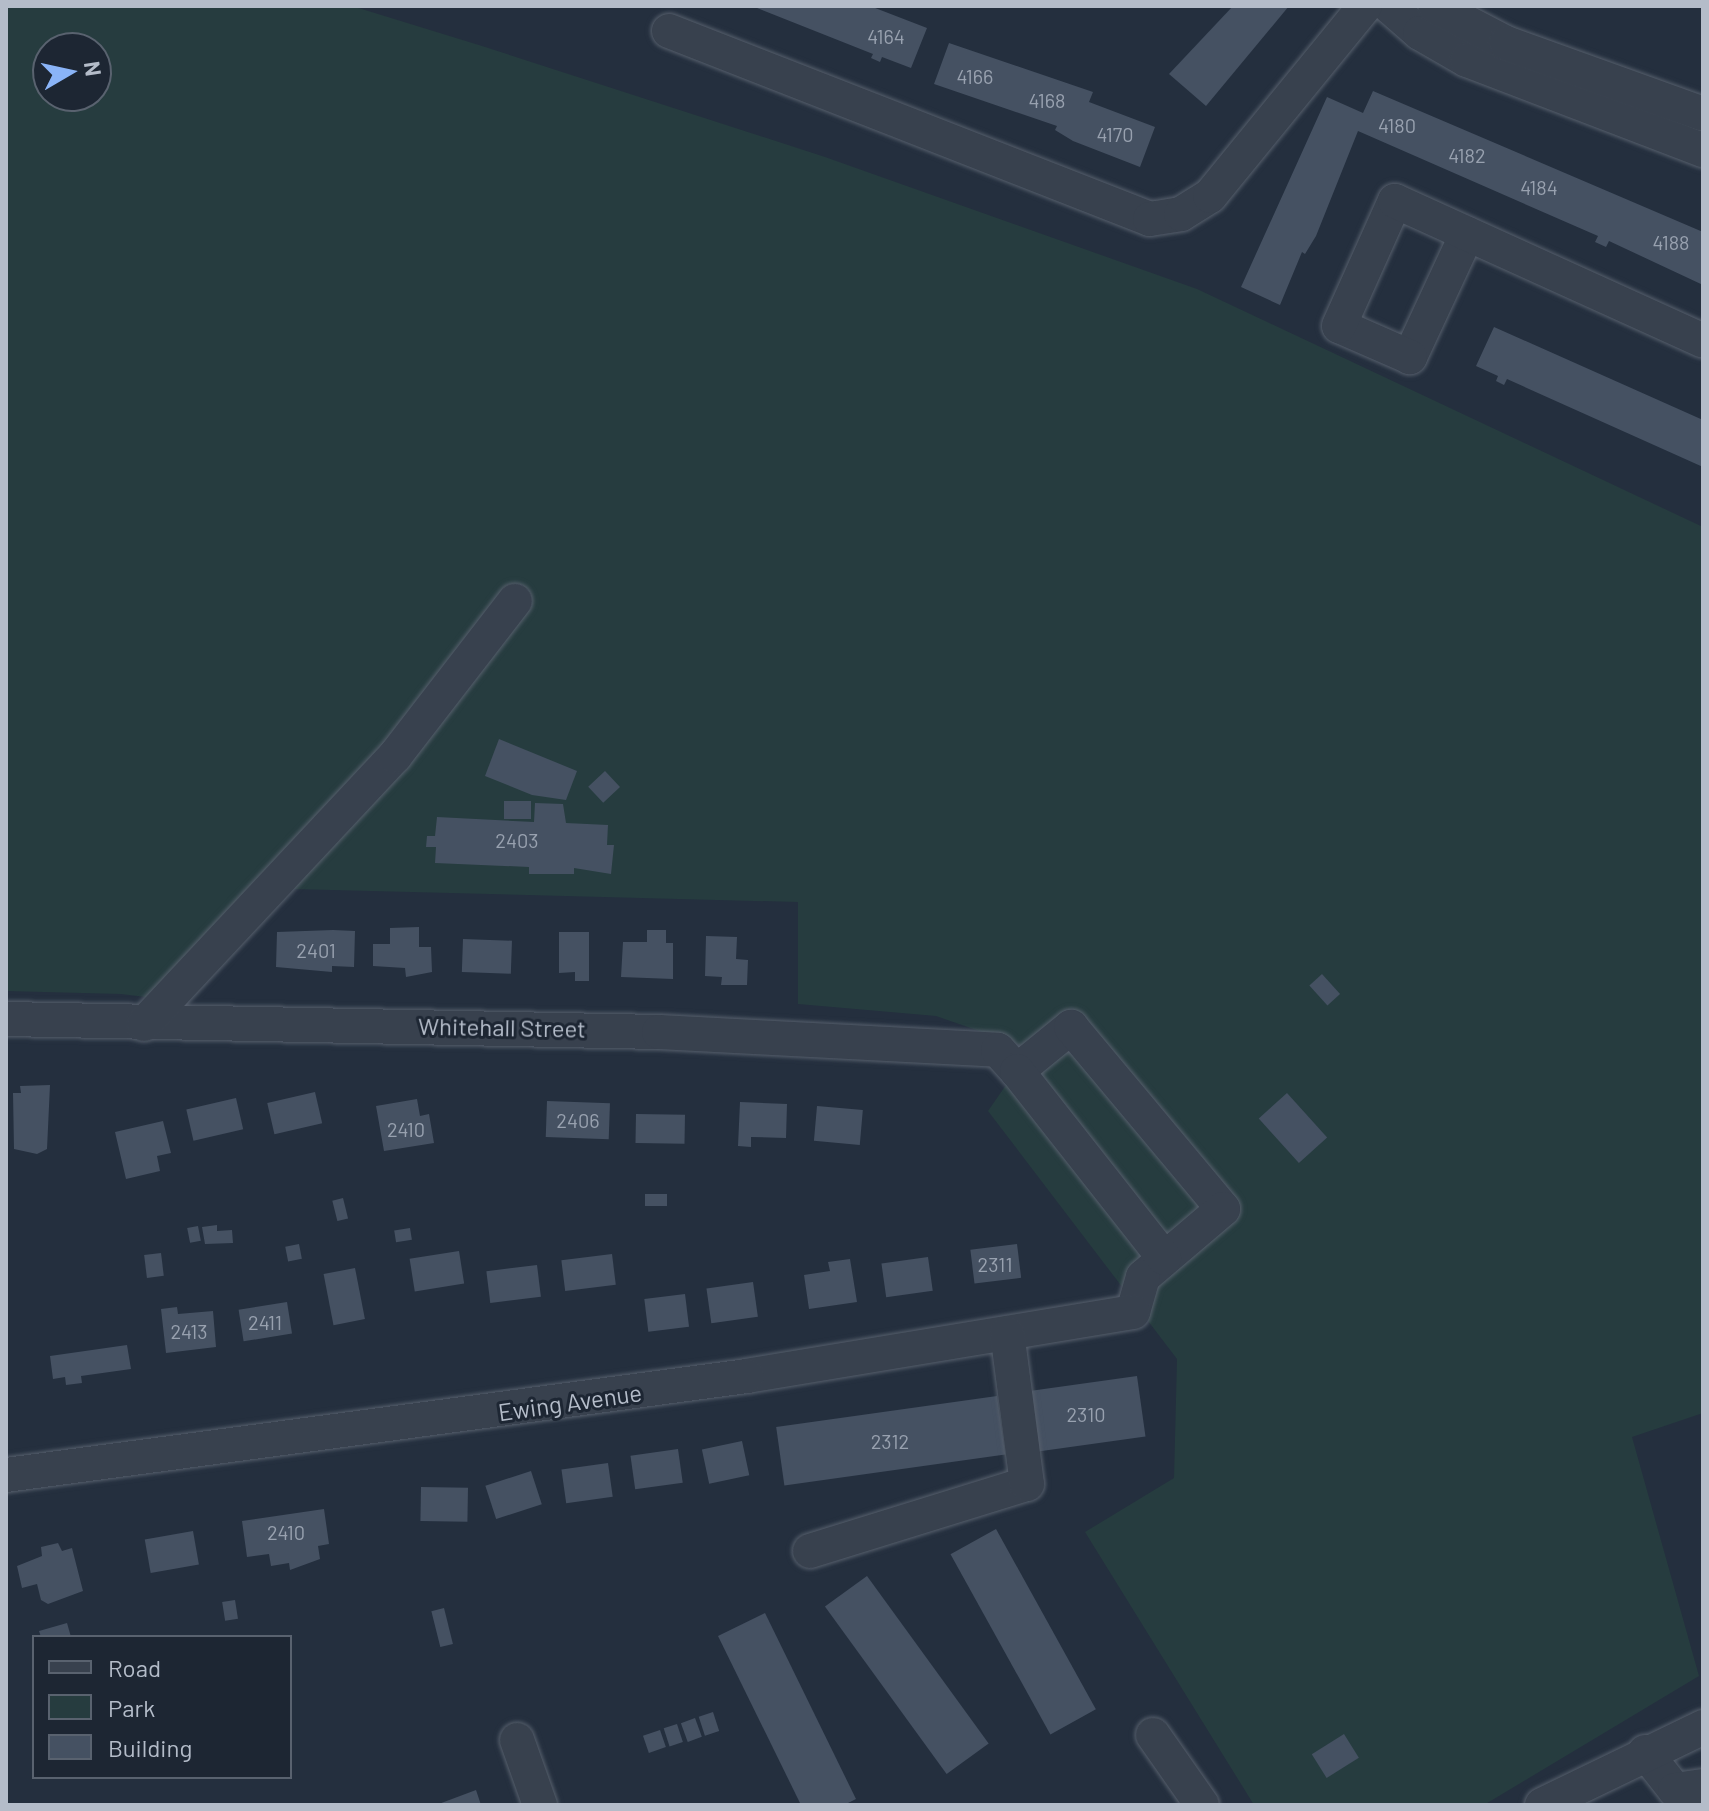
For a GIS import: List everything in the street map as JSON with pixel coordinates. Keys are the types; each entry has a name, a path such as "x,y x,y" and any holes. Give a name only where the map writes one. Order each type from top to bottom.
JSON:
{"street":[{"path":"669,31 1150,219 1181,214 1210,196 1365,6"},
{"path":"1389,6 1441,48 1467,60 1703,150"},
{"path":"1435,6 1506,43 1703,114"},
{"path":"1467,234 1410,357 1339,326 1395,201 1703,341"},
{"path":"144,1024 395,756 515,601"},
{"name":"Whitehall Street","path":"6,1019 144,1024 511,1026 1007,1061"},
{"path":"1071,1027 1223,1209 1164,1258 1007,1061 1071,1027"},
{"name":"Ewing Avenue","path":"6,1475 495,1412 1133,1312 1143,1277 1164,1258"},
{"path":"810,1551 1027,1484 1007,1333"},
{"path":"1542,1805 1645,1752 1703,1727"},
{"path":"1153,1735 1202,1805"},
{"path":"517,1740 540,1805"},
{"path":"1645,1752 1675,1790 1703,1786"}],"green space":[{"path":"6,6 352,6 825,157 1197,289 1703,527 1703,1413 1632,1437 1699,1676 1484,1805 1254,1805 1085,1532 1174,1478 1177,1359 988,1111 1031,1049 936,1016 798,1004 798,902 292,889 186,1002 121,994 6,991"}],"building":[{"path":"752,6 870,6 927,28 911,68 882,57 880,62 871,58 873,54"},
{"path":"1233,6 1289,6 1206,106 1169,74"},
{"path":"949,43 1093,92 1089,102 1155,127 1140,167 1073,141 1055,130 1057,126 934,84"},
{"path":"1373,91 1703,232 1703,285 1609,241 1606,247 1595,242 1598,236 1358,131 1316,236 1305,254 1302,252 1280,305 1241,287 1327,97 1363,113"},
{"path":"1494,327 1703,420 1703,467 1507,379 1504,385 1496,381 1498,376 1476,366"},
{"path":"499,739 577,771 566,800 532,795 485,776"},
{"path":"605,771 620,787 603,803 588,787"},
{"path":"504,801 531,801 531,819 504,819"},
{"path":"535,803 563,804 566,823 608,825 607,845 614,845 611,874 574,868 574,874 529,874 529,867 435,863 436,847 426,847 427,836 435,836 437,817 534,822"},
{"path":"419,927 419,947 431,947 432,972 406,977 405,968 373,966 373,944 390,944 390,928"},
{"path":"647,930 666,930 666,943 673,943 673,979 621,977 623,942 647,942"},
{"path":"355,931 354,967 332,966 332,972 276,967 277,932"},
{"path":"559,932 589,932 589,981 575,981 575,972 559,973"},
{"path":"706,936 737,937 736,959 748,960 747,985 721,985 722,977 705,976"},
{"path":"463,939 512,941 511,974 462,972"},
{"path":"1322,974 1340,994 1327,1005 1309,985"},
{"path":"50,1085 47,1149 37,1154 14,1149 13,1093 21,1093 20,1086"},
{"path":"315,1092 322,1123 274,1134 267,1103"},
{"path":"1287,1093 1327,1138 1299,1163 1259,1118"},
{"path":"236,1098 243,1129 194,1141 186,1109"},
{"path":"417,1099 420,1116 429,1114 434,1143 384,1151 376,1106"},
{"path":"547,1101 610,1103 609,1139 546,1137"},
{"path":"740,1102 787,1104 786,1138 751,1137 751,1147 738,1146"},
{"path":"817,1106 863,1110 860,1145 814,1141"},
{"path":"636,1114 685,1115 684,1144 635,1143"},
{"path":"163,1121 171,1153 157,1156 160,1171 126,1179 115,1132"},
{"path":"645,1194 667,1194 667,1206 645,1206"},
{"path":"343,1198 348,1218 337,1221 332,1201"},
{"path":"217,1225 217,1231 232,1230 233,1243 205,1244 202,1227"},
{"path":"198,1226 201,1241 190,1243 187,1228"},
{"path":"410,1228 412,1240 396,1242 394,1231"},
{"path":"299,1244 302,1259 288,1261 285,1247"},
{"path":"1017,1244 1021,1278 974,1283 970,1250"},
{"path":"459,1251 464,1284 415,1291 410,1259"},
{"path":"161,1253 164,1276 147,1278 144,1255"},
{"path":"612,1254 616,1285 565,1291 561,1260"},
{"path":"928,1257 933,1291 886,1297 881,1264"},
{"path":"850,1259 857,1302 809,1309 804,1275 830,1271 828,1262"},
{"path":"537,1265 541,1297 490,1303 486,1271"},
{"path":"355,1268 365,1319 334,1325 324,1274"},
{"path":"753,1282 758,1317 711,1323 706,1289"},
{"path":"685,1294 689,1327 648,1332 644,1299"},
{"path":"287,1302 292,1334 244,1341 239,1310"},
{"path":"177,1307 178,1314 213,1311 216,1347 166,1353 161,1309"},
{"path":"127,1345 131,1369 81,1376 82,1383 66,1385 65,1377 53,1379 50,1356"},
{"path":"1137,1376 1145,1436 1035,1452 1026,1392"},
{"path":"997,1396 1005,1454 784,1485 776,1427"},
{"path":"742,1441 749,1475 709,1484 702,1450"},
{"path":"678,1449 683,1483 635,1489 630,1456"},
{"path":"608,1463 613,1497 566,1503 561,1470"},
{"path":"531,1471 542,1504 496,1519 485,1486"},
{"path":"421,1487 468,1488 467,1522 420,1521"},
{"path":"324,1509 329,1544 318,1546 320,1559 290,1570 289,1563 271,1566 269,1554 247,1557 242,1521"},
{"path":"996,1529 1096,1709 1050,1734 951,1554"},
{"path":"193,1531 199,1564 151,1573 145,1540"},
{"path":"58,1543 62,1551 72,1548 83,1591 48,1604 41,1600 37,1584 22,1588 17,1566 42,1556 41,1547"},
{"path":"867,1576 989,1743 947,1774 825,1607"},
{"path":"235,1600 238,1619 225,1621 222,1602"},
{"path":"444,1608 453,1644 440,1647 431,1611"},
{"path":"765,1613 856,1799 844,1805 801,1805 718,1636"},
{"path":"67,1623 70,1635 40,1635 39,1631"},
{"path":"713,1712 719,1731 705,1736 699,1717"},
{"path":"695,1718 702,1737 688,1742 681,1723"},
{"path":"677,1724 683,1742 670,1746 664,1728"},
{"path":"660,1730 666,1747 649,1753 643,1736"},
{"path":"1344,1734 1359,1758 1327,1778 1312,1754"},
{"path":"476,1790 481,1805 436,1805"}]}
